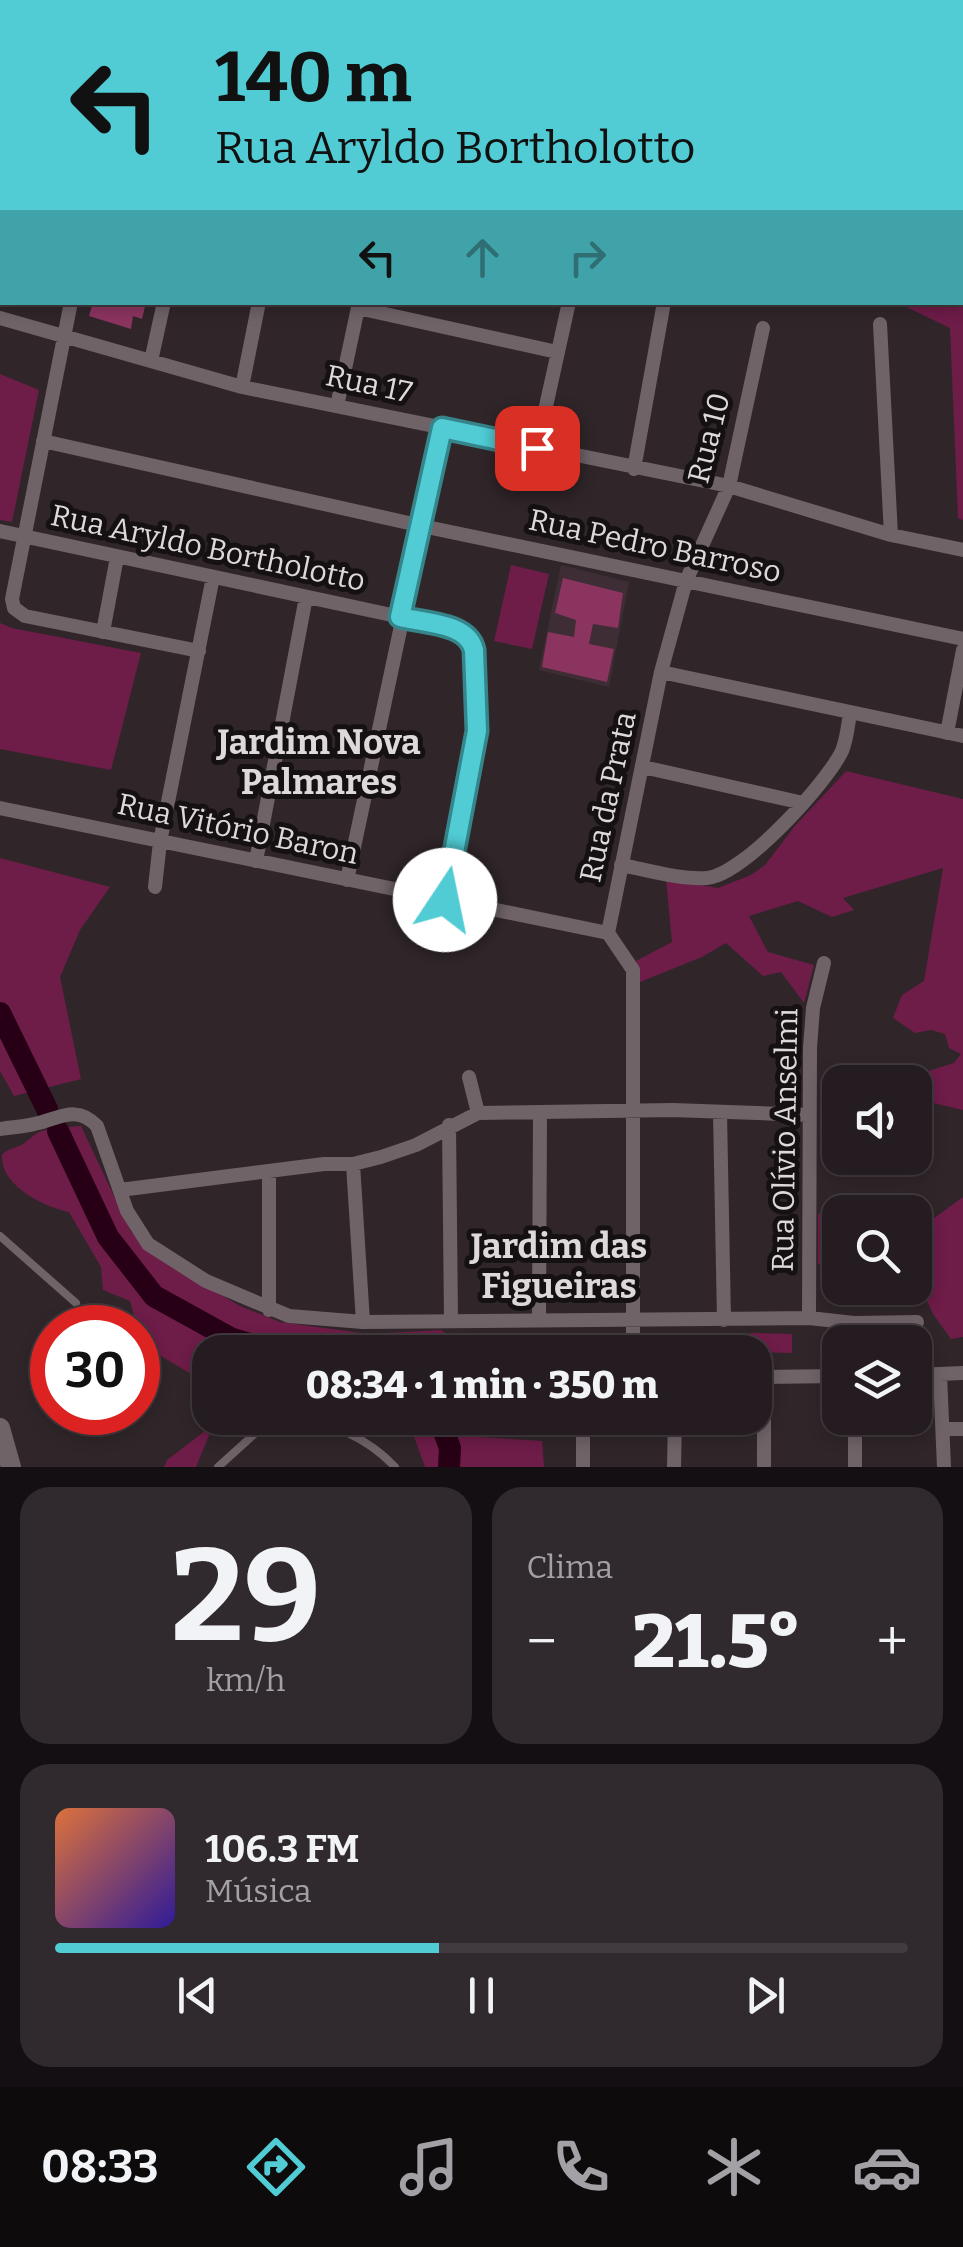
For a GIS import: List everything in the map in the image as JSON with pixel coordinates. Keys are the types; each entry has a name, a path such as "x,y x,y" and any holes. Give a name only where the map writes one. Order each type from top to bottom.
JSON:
{"main road":[{"path":"0,1428 10,1467"}],"street":[{"path":"71,305 12,598 14,608 25,616 199,650"},
{"path":"151,362 163,305"},
{"path":"242,387 258,305"},
{"path":"337,406 358,305 557,352"},
{"path":"537,448 567,305"},
{"path":"634,469 663,305"},
{"name":"Rua 17","path":"0,318 242,387 729,486 891,535 963,550"},
{"path":"880,324 891,535"},
{"name":"Rua 10","path":"661,672 686,581 729,486 763,328"},
{"path":"347,880 442,428"},
{"name":"Rua Pedro Barroso","path":"43,441 422,526 963,639"},
{"name":"Rua Aryldo Bortholotto","path":"0,531 463,632 474,650 477,731 445,900"},
{"path":"103,632 118,557"},
{"path":"155,887 160,842 213,576"},
{"path":"256,860 306,597"},
{"path":"947,733 963,650"},
{"path":"661,672 963,736"},
{"name":"Rua da Prata","path":"608,933 661,672"},
{"path":"621,865 710,878 728,870 803,803 838,759 850,713"},
{"path":"643,767 803,803"},
{"name":"Rua Vitório Baron","path":"0,808 608,933"},
{"path":"608,933 633,970 632,1335"},
{"name":"Rua Olívio Anselmi","path":"809,1318 813,1008 824,963"},
{"path":"469,1077 478,1113"},
{"path":"0,1129 36,1124 69,1112 82,1114 97,1126 139,1232 158,1254 206,1282 289,1316 364,1322 809,1318 854,1323 917,1322"},
{"path":"720,1112 724,1320"},
{"path":"120,1190 270,1170 354,1164 416,1145 478,1113 809,1115"},
{"path":"539,1319 540,1114"},
{"path":"450,1125 451,1320"},
{"path":"354,1164 364,1322"},
{"path":"269,1310 270,1170"},
{"path":"932,1375 963,1372"},
{"path":"940,1375 944,1467"},
{"path":"772,1377 822,1376"},
{"path":"944,1429 963,1428"},
{"path":"583,1435 583,1467"},
{"path":"674,1467 675,1435"},
{"path":"763,1435 764,1467"},
{"path":"854,1435 855,1467"}],"lane":[{"path":"0,1236 76,1303"},
{"path":"218,1467 253,1435"},
{"path":"355,1435 379,1450 395,1467"}],"shaded area":[{"path":"902,305 963,305 963,520 958,518 950,328"},
{"path":"0,374 39,390 12,522 0,520"},
{"path":"511,565 549,574 532,649 494,641"},
{"path":"561,565 629,582 609,687 539,670"},
{"path":"0,623 141,653 111,770 0,749"},
{"path":"846,771 963,799 963,1110 933,1103 932,1099 932,1070 954,1063 961,1054 949,1048 945,1034 931,1030 915,1033 893,1018 902,995 924,981 943,868 843,898 854,910 832,917 798,901 749,916 768,952 814,965 804,1003 781,972 763,976 726,943 640,982 636,961 672,942 666,879 718,888 751,875 765,865"},
{"path":"0,858 110,887 80,930 60,977 81,1079 14,1096 0,1071"},
{"path":"81,1126 131,1232 184,1273 240,1306 280,1322 369,1334 441,1330 449,1335 192,1335 192,1374 160,1356 160,1305 131,1305 130,1301 103,1290 101,1267 69,1212 27,1194 3,1167 4,1153 39,1132"},
{"path":"963,1197 963,1337 951,1339 929,1305 932,1305 932,1220"},
{"path":"822,1212 822,1265 818,1264 818,1214"},
{"path":"792,1334 792,1353 772,1353 772,1335 750,1335"},
{"path":"200,1435 209,1435 196,1467 164,1467 167,1460"},
{"path":"413,1435 479,1435 542,1441 544,1467 425,1467"}],"building":[{"path":"92,305 145,305 142,319 133,316 131,329 89,316"},
{"path":"563,578 623,593 618,628 593,624 589,644 614,649 607,682 542,667 548,632 574,637 576,620 555,613"}],"waterway":[{"path":"0,1013 47,1109"},
{"path":"58,1131 108,1237 154,1296 225,1335"},
{"path":"445,1435 450,1448 449,1467"}],"district":[{"name":"Jardim Nova Palmares","path":"319,762"},
{"name":"Jardim das Figueiras","path":"559,1266"}],"route":[{"path":"445,900 477,731 474,650 469,636 463,632 400,617 442,428 537,448"}]}
